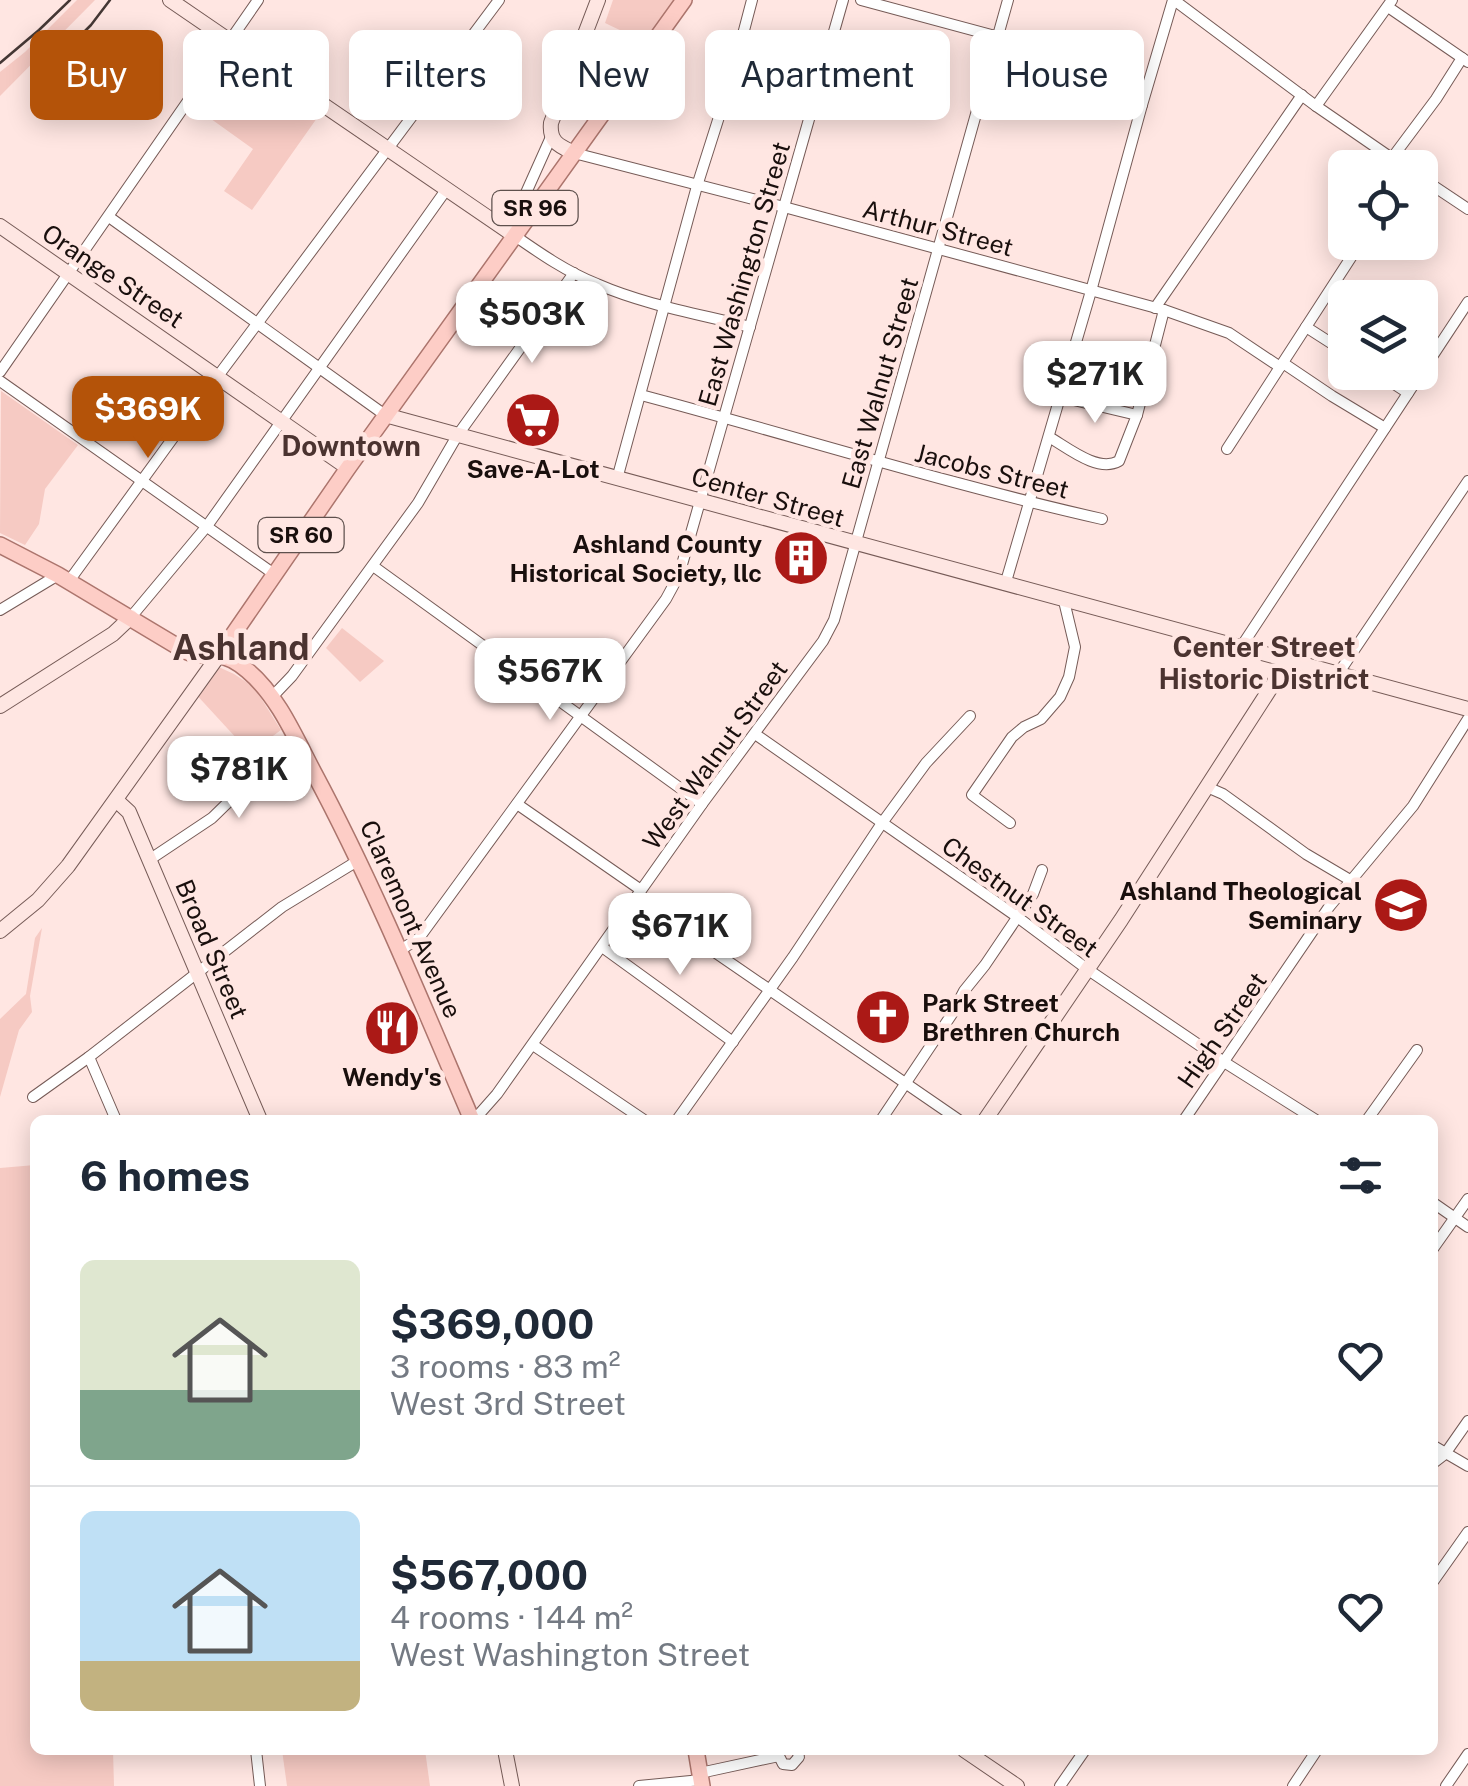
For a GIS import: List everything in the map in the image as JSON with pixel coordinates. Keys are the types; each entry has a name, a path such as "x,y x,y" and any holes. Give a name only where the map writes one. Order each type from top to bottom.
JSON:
{"main road":[{"path":"170,0 214,30"},
{"path":"574,154 555,144 551,123 598,0"},
{"name":"SR 96","path":"385,415 684,0"},
{"path":"329,110 514,236"},
{"name":"Orange Street","path":"0,226 348,468"},
{"name":"Center Street","path":"385,415 1468,710"},
{"name":"SR 60","path":"219,655 385,415"},
{"name":"Claremont Avenue","path":"0,545 194,655 219,655 258,680 298,742 359,860 471,1115"},
{"path":"0,706 114,634 131,618"},
{"path":"0,930 48,889 219,655"},
{"path":"987,1115 1088,969 1288,661"},
{"name":"Broad Street","path":"116,800 128,812 258,1115"},
{"path":"506,1755 512,1786"},
{"path":"697,1755 701,1780"},
{"path":"971,1755 1017,1786"}],"street":[{"path":"239,30 258,0"},
{"path":"0,610 64,578 142,481 499,0"},
{"path":"617,479 752,0"},
{"name":"East Washington Street","path":"399,951 419,938 674,586 843,0"},
{"path":"862,0 975,30"},
{"name":"East Walnut Street","path":"1000,30 1008,0"},
{"path":"1144,97 1173,0 1380,150"},
{"path":"1316,106 1390,3 1465,60 1398,150"},
{"path":"1050,437 1095,462 1114,465 1119,461 1151,365 1160,309 1302,95"},
{"path":"0,372 183,110"},
{"name":"East Walnut Street","path":"856,545 974,120"},
{"path":"1005,585 1138,120"},
{"path":"521,204 551,137"},
{"name":"Arthur Street","path":"574,154 1160,309 1229,333 1385,428"},
{"path":"1438,189 1468,209"},
{"path":"131,618 207,526 446,190"},
{"name":"Center Street","path":"108,216 385,415"},
{"path":"514,236 601,286 750,327"},
{"path":"1227,449 1349,260"},
{"path":"271,698 292,676 418,503 457,436 574,273"},
{"path":"1241,647 1468,302"},
{"path":"1306,327 1328,341"},
{"path":"1076,346 1151,365"},
{"path":"0,381 274,574"},
{"path":"1403,390 1408,393"},
{"name":"Jacobs Street","path":"641,395 878,462 1102,519"},
{"path":"1061,397 1137,416"},
{"path":"1338,674 1468,481"},
{"name":"West Walnut Street","path":"479,1115 823,641 834,620 856,545"},
{"path":"373,566 702,804"},
{"path":"1010,824 972,795 1012,738 1041,718 1060,697 1075,648 1064,601"},
{"path":"681,1115 926,762 970,716"},
{"name":"High Street","path":"1187,1115 1350,880 1413,806 1468,719"},
{"name":"Chestnut Street","path":"755,734 1088,969 1308,1115"},
{"path":"149,860 212,818 298,742"},
{"path":"1207,787 1350,880"},
{"path":"517,804 770,990 952,1115"},
{"path":"33,1097 282,907 359,860"},
{"path":"884,1115 1036,888 1042,870"},
{"path":"602,947 734,1042"},
{"path":"533,1045 637,1115"},
{"path":"1371,1115 1417,1050"},
{"path":"89,1057 114,1115"},
{"path":"1438,1242 1468,1199"},
{"path":"1438,1206 1468,1227"},
{"path":"1438,1459 1468,1421"},
{"path":"1438,1449 1468,1466"},
{"path":"1438,1574 1468,1532"},
{"path":"1446,1786 1468,1754"},
{"path":"257,1755 260,1786"},
{"path":"639,1786 701,1780 773,1755"},
{"path":"780,1755 783,1764 792,1765 799,1755"},
{"path":"1060,1786 1082,1755"},
{"path":"1293,1786 1315,1755"}],"shaded area":[{"path":"77,0 95,0 65,30 47,30"},
{"path":"613,0 676,0 654,30 620,30 605,23"},
{"path":"30,47 30,66 0,96 0,72"},
{"path":"213,120 316,120 252,210 224,191 253,149"},
{"path":"1,391 78,445 45,489 39,524 25,545 0,533"},
{"path":"342,628 384,661 360,682 326,648"},
{"path":"212,664 254,687 281,730 250,753 193,691"},
{"path":"42,928 30,996 32,1012 19,1030 0,1097 0,1019 26,994 35,938"},
{"path":"30,1165 30,1755 113,1755 114,1786 0,1786 0,1168"},
{"path":"283,1755 426,1755 430,1786 287,1786"}],"railway":[{"path":"0,63 70,0"},
{"path":"86,30 110,0"}],"place":[{"name":"Save-A-Lot","path":"533,420"},
{"name":"Ashland County Historical Society, llc","path":"801,558"},
{"name":"Ashland Theological Seminary","path":"1401,905"},
{"name":"Park Street Brethren Church","path":"883,1017"},
{"name":"Wendy's","path":"392,1028"}],"district":[{"name":"Downtown","path":"351,445"},
{"name":"Ashland","path":"241,647"},
{"name":"Center Street Historic District","path":"1264,662"}]}
